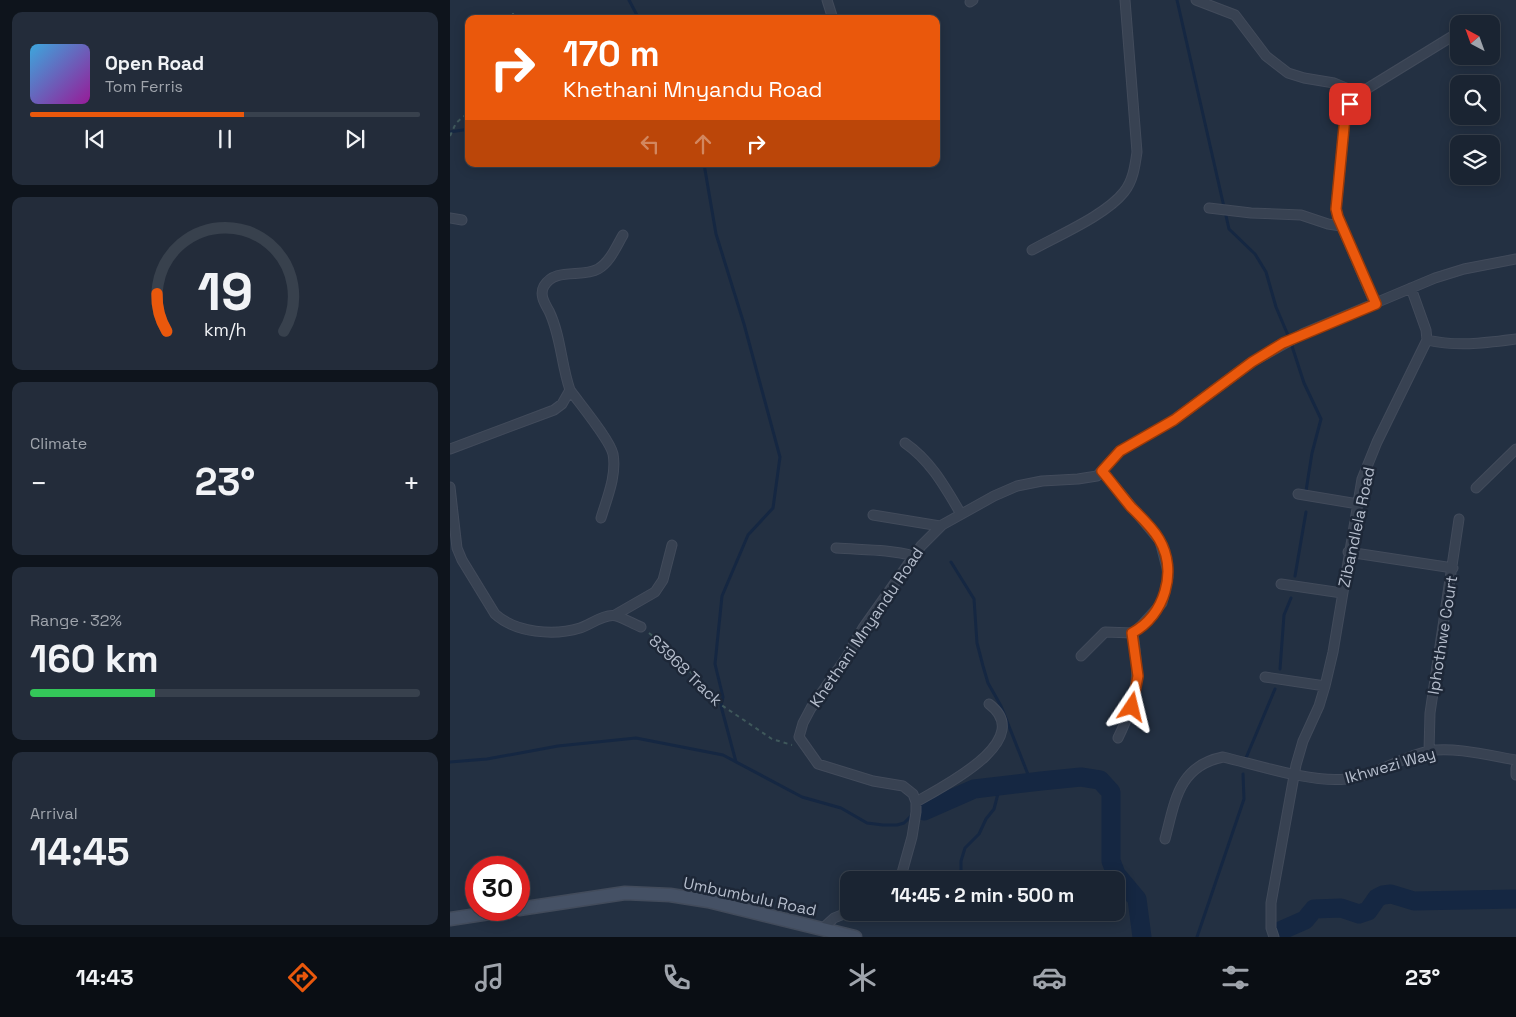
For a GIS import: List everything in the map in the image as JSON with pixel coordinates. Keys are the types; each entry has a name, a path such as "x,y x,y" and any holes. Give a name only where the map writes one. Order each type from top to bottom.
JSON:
{"main road":[{"name":"Umbumbulu Road","path":"530,907 625,893 670,895 708,901 822,928 838,935 855,937"},
{"path":"450,920 465,918"}],"street":[{"path":"827,0 833,15"},
{"path":"1032,250 1106,208 1124,193 1134,170 1137,152 1125,0"},
{"path":"1196,0 1235,15 1266,56 1288,73 1334,83 1346,88 1357,96"},
{"path":"1376,304 1338,217 1336,200 1345,117 1350,104 1357,96 1450,38"},
{"path":"1209,208 1251,213 1301,215 1328,224 1342,226"},
{"path":"450,218 462,220"},
{"path":"601,518 612,478 613,452 605,437 570,390 552,318 542,299 543,287 550,280 562,275 596,270 606,263 623,235"},
{"name":"Khethani Mnyandu Road","path":"806,748 799,738 803,723 811,708 846,658 878,604 930,534 940,526 1005,490 1042,481 1097,476 1120,451 1174,420 1252,362 1283,343 1411,288 1464,269 1516,259"},
{"path":"1411,288 1427,340 1454,345 1471,345 1516,339"},
{"name":"Zibandlela Road","path":"1274,937 1271,928 1271,903 1298,753 1320,706 1333,652 1348,552 1362,479 1370,457 1427,340"},
{"path":"450,449 554,410 562,404 570,390"},
{"path":"905,443 929,463 961,514"},
{"path":"1476,488 1516,449"},
{"path":"1081,656 1105,632 1132,633 1141,626 1162,603 1166,585 1167,568 1160,541 1102,471"},
{"path":"450,487 457,548 462,560 503,622 552,633 579,628 604,617 615,615 655,592 663,580 672,544"},
{"path":"1298,494 1358,504"},
{"path":"873,516 940,526"},
{"name":"Iphothwe Court","path":"1429,751 1430,713 1459,519"},
{"path":"836,548 878,549 914,556"},
{"path":"1348,552 1452,568"},
{"path":"1281,584 1342,593"},
{"name":"83968 Track","path":"615,615 640,627"},
{"path":"1118,738 1135,697 1138,676 1132,633"},
{"path":"1265,677 1325,686"},
{"path":"916,802 960,777 982,759 996,744 1002,731 1002,722 1000,715 989,704"},
{"path":"806,748 818,764 873,781 903,786 910,791 916,802 912,837 903,871"},
{"name":"Ikhwezi Way","path":"1294,774 1336,780 1347,779 1429,751 1450,750 1516,760"},
{"path":"1166,839 1177,792 1183,781 1201,766 1223,757 1294,774"},
{"path":"1516,768 1516,775"},
{"path":"822,928 840,916"}],"path":[{"path":"450,136 456,123 465,115"},
{"name":"83968 Track","path":"640,627 660,640 694,677 708,696 721,706 772,739 806,748"}],"waterway":[{"path":"629,0 637,15"},
{"path":"1177,0 1229,229 1255,254 1266,272 1276,307 1290,340 1304,383 1321,419 1312,453 1306,491"},
{"path":"450,132 465,130"},
{"path":"705,167 716,234 744,324 780,457 773,508 748,535 722,596 715,664 723,697 721,706 736,762"},
{"path":"1295,576 1306,512"},
{"path":"951,562 974,599 977,643 988,683 1001,706 1031,782"},
{"path":"1280,669 1284,615 1291,598"},
{"path":"1246,758 1275,689"},
{"path":"450,762 487,759 558,746 636,738 723,755 802,797 841,808 867,823 897,825 904,823 912,815"},
{"path":"1197,937 1244,799 1243,774"},
{"path":"924,811 974,789 1081,777 1100,780 1111,792 1111,861 1116,874 1137,899 1142,937"},
{"path":"961,871 961,861 965,848 979,834 986,819 994,809 1000,786"},
{"path":"1280,931 1305,920 1314,909 1341,908 1359,914 1368,911 1377,898 1383,895 1391,894 1414,901 1516,899"}],"route":[{"path":"1132,707 1138,676 1132,633 1162,603 1168,576 1167,568 1160,541 1102,471 1120,451 1153,430 1174,420 1252,362 1283,343 1376,304 1336,209 1345,117 1350,104"}]}
